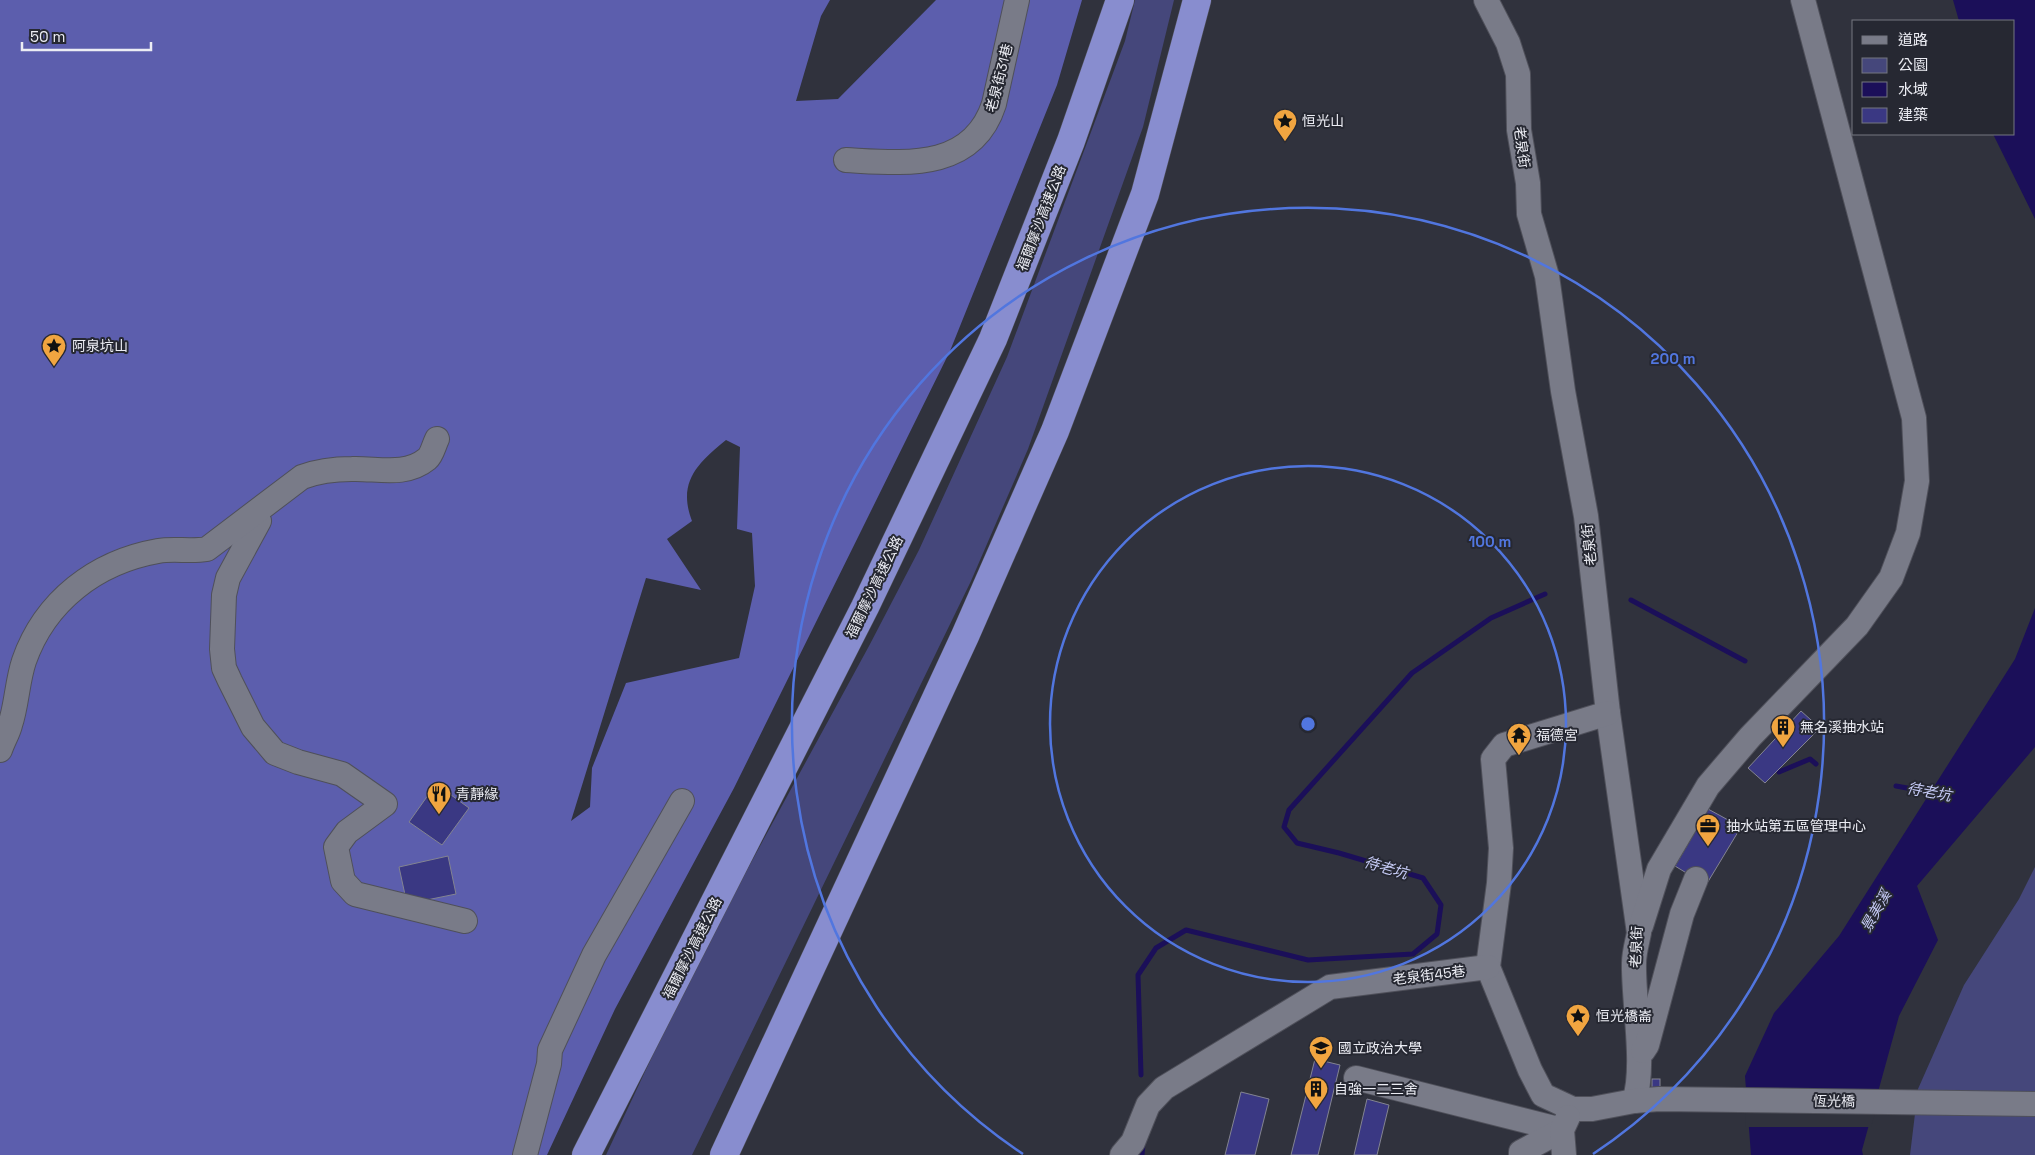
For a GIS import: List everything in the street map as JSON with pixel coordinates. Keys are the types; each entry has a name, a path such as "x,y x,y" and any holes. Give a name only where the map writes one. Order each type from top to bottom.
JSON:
{"highway":[{"name":"福爾摩沙高速公路","path":"586,1155 865,607 993,339 1071,141 1120,0"},
{"path":"724,1155 965,636 1055,431 1145,194 1197,0"}],"street":[{"name":"老泉街31巷","path":"846,160 905,164 939,159 959,149 976,137 990,116 994,104 1017,0"},
{"name":"老泉街","path":"1486,0 1508,42 1518,74 1519,130 1528,183 1529,214 1547,276 1563,391 1586,516 1608,713 1639,933 1634,962 1638,1059 1637,1091 1634,1101"},
{"path":"1639,933 1659,869 1708,786 1750,737 1857,626 1891,578 1908,533 1916,489 1914,418 1803,0"},
{"path":"0,750 10,725 24,662 38,629 56,604 108,565 160,550 192,552 207,549 302,477 315,472 352,468 394,471 414,466 429,458 437,439"},
{"path":"255,514 259,521 228,578 224,595 222,649 224,668 253,728 275,753 298,762 342,774 385,804 347,832 336,847 343,881 355,894 466,921"},
{"path":"1608,713 1504,745 1493,759 1501,848 1499,883 1488,967 1530,1070 1543,1095 1572,1109 1592,1109 1634,1101"},
{"path":"525,1155 549,1064 550,1050 594,955 682,801"},
{"path":"1638,1059 1646,1045 1682,914 1696,879"},
{"name":"老泉街45巷","path":"1122,1155 1133,1142 1148,1105 1164,1088 1330,987 1488,967"},
{"path":"1356,1078 1562,1130"},
{"name":"恆光橋","path":"1634,1101 1659,1099 2035,1104"},
{"path":"1564,1155 1562,1130 1572,1109"},
{"path":"1521,1155 1521,1152 1562,1130"}],"green space":[{"path":"1135,0 1174,0 1143,127 1028,449 971,581 692,1155 606,1155 693,969 869,646 919,550 1007,357 1125,41"},
{"path":"2035,867 2035,1155 1910,1155 1918,1089 1964,985 2019,899"}],"shaded area":[{"path":"0,0 830,0 821,16 796,101 838,99 936,0 1082,0 1057,85 950,351 734,788 615,1009 547,1155 0,1155","holes":["726,440 740,447 737,529 752,533 755,586 739,658 626,683 592,768 590,807 571,821 646,578 701,590 667,539 692,521 687,495 689,484 699,465"]}],"water":[{"path":"1953,0 2035,0 2035,219 1993,135 2015,135 2015,20 1959,20"},
{"name":"景美溪","path":"2035,608 2035,747 1917,886 1938,940 1899,1016 1862,1150 1863,1155 1751,1155 1745,1076 1774,1013 1839,936 2015,659"}],"pier":[{"path":"1880,1095 1871,1127 1746,1127 1744,1096"}],"building":[{"name":"無名溪抽水站","path":"1801,711 1820,728 1765,783 1748,768"},
{"name":"青靜緣","path":"436,784 469,808 442,845 409,822"},
{"name":"抽水站第五區管理中心","path":"1708,809 1741,827 1706,885 1675,866"},
{"path":"448,856 456,894 407,904 399,867"},
{"name":"自強一二三舍","path":"1315,1059 1340,1065 1318,1155 1291,1155"},
{"path":"1652,1079 1660,1079 1660,1094 1652,1094"},
{"path":"1241,1092 1269,1099 1255,1155 1225,1155"},
{"name":"自強一二三舍","path":"1367,1099 1389,1105 1377,1155 1354,1155"}],"waterway":[{"name":"待老坑","path":"1141,1075 1138,975 1156,948 1186,930 1308,960 1413,954 1437,934 1441,905 1423,878 1339,853 1297,843 1284,827 1289,810 1412,673 1491,618 1545,594"},
{"name":"待老坑","path":"1631,600 1745,661"},
{"name":"待老坑","path":"1779,772 1810,759 1816,764"},
{"name":"待老坑","path":"1896,786 1935,793"},
{"name":"待老坑","path":"1142,1155 1143,1143"}],"place":[{"name":"恒光山","path":"1285,142"},
{"name":"阿泉坑山","path":"54,367"},
{"name":"無名溪抽水站","path":"1783,748"},
{"name":"福德宮","path":"1519,756"},
{"name":"青靜緣","path":"439,815"},
{"name":"抽水站第五區管理中心","path":"1708,847"},
{"name":"恒光橋崙","path":"1578,1037"},
{"name":"國立政治大學","path":"1321,1069"},
{"name":"自強一二三舍","path":"1316,1110"}]}
